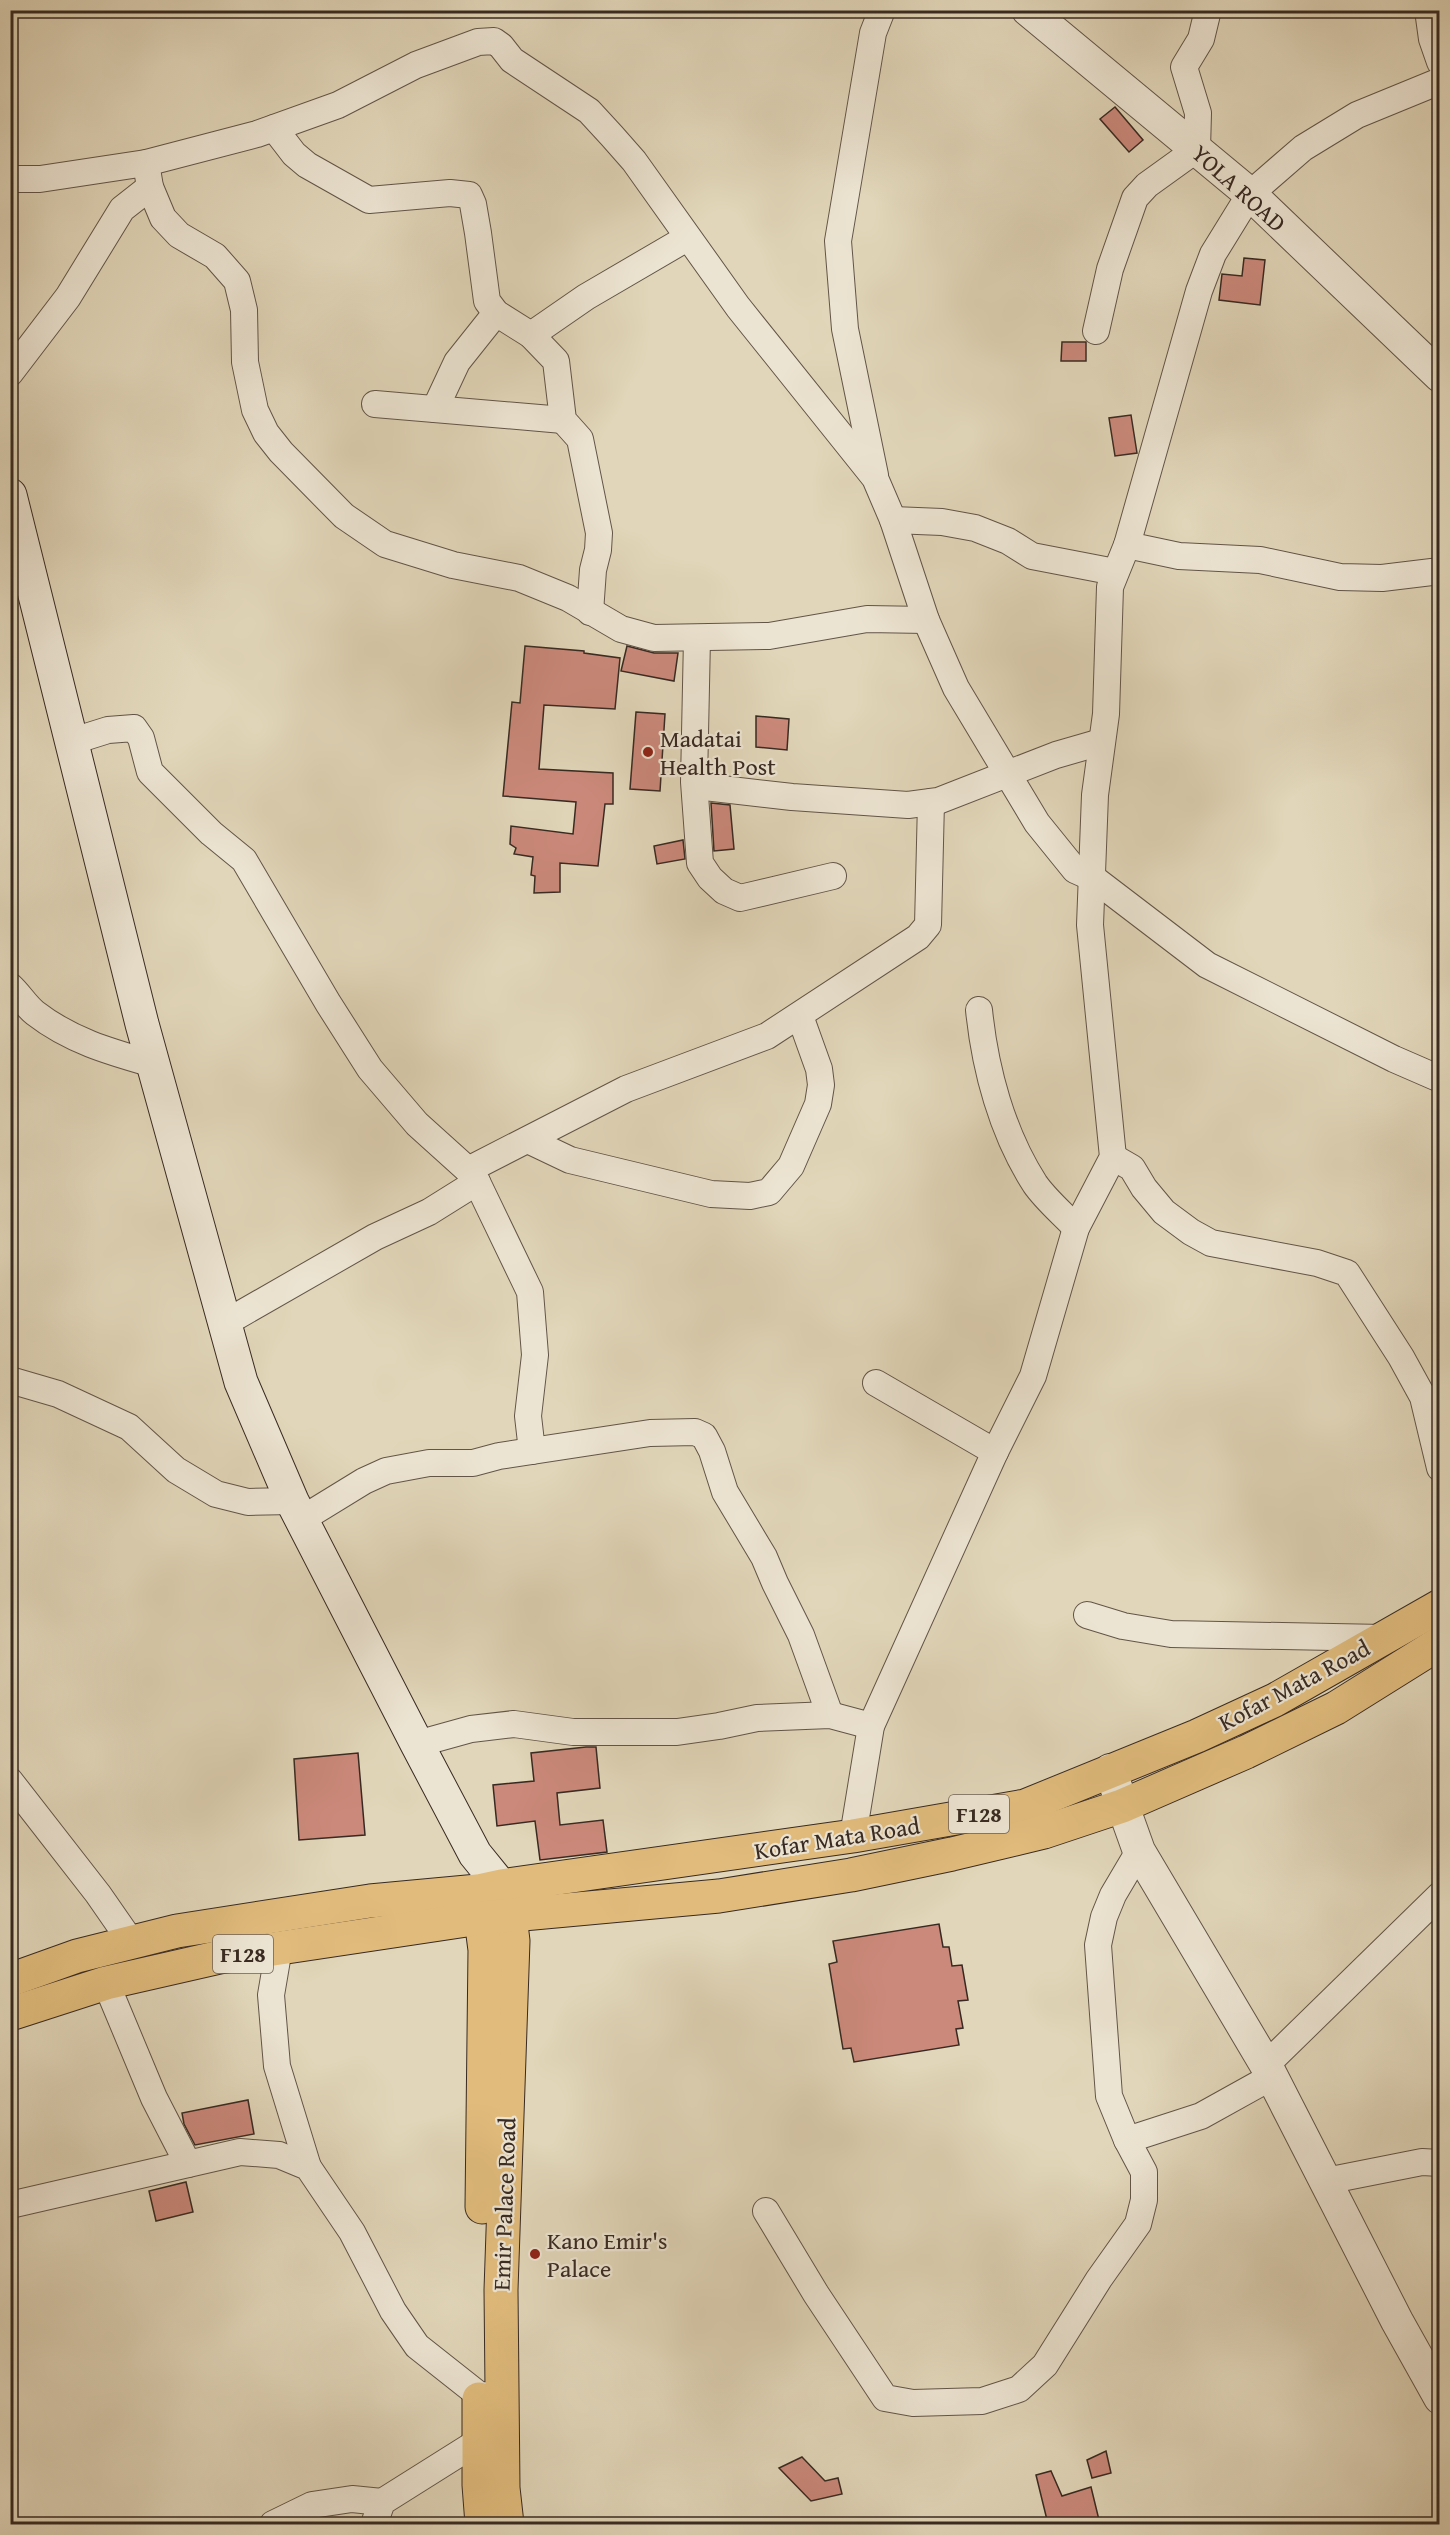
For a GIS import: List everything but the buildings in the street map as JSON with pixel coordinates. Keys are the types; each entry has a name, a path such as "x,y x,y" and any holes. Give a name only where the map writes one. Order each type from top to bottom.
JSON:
{"main road":[{"path":"10,495 153,1064 241,1382 297,1510 475,1854 492,1903"},
{"name":"Kofar Mata Road","path":"492,1903 1025,1806 1197,1736 1275,1700 1440,1606"},
{"name":"Kofar Mata Road","path":"492,1903 719,1896 851,1875 1044,1832 1122,1806 1245,1752 1336,1708 1440,1643"},
{"name":"F128","path":"10,1980 77,1956 177,1931 370,1901 492,1903"},
{"name":"F128","path":"10,2014 106,1983 220,1957 327,1943 492,1903"},
{"name":"Emir Palace Road","path":"492,1903 485,1950 490,2396 507,2524"},
{"name":"Emir Palace Road","path":"482,2524 479,2441 490,2396"}],"street":[{"path":"882,10 873,33 837,241 845,329 875,478 893,520 926,620 956,688 1037,823 1075,870 1093,878 1207,965 1394,1059 1440,1079"},
{"name":"YOLA ROAD","path":"1028,10 1250,194 1440,376"},
{"path":"1096,331 1110,269 1135,198 1147,185 1197,149 1198,113 1184,67 1201,39 1208,10"},
{"path":"1428,10 1432,39 1440,62"},
{"path":"10,179 148,175 338,105 416,66 478,42 494,41 512,60 589,111 634,161 738,308 875,478"},
{"path":"853,1836 871,1726 995,1452 1033,1376 1076,1228 1113,1157 1090,925 1095,795 1106,714 1110,588 1127,545 1198,291 1213,254 1250,194 1303,148 1357,115 1440,81"},
{"path":"274,128 294,154 307,165 369,200 450,193 469,195 473,204 478,233 487,301 496,313 531,335 556,361 563,420 580,439 599,533 590,612"},
{"path":"10,373 68,297 122,209 148,175"},
{"path":"148,175 163,218 179,235 215,256 237,281 244,310 245,362 255,410 266,433 281,452 344,516 386,544 453,565 519,578 568,598 621,629 654,638 769,636 867,619 926,620"},
{"path":"531,335 586,297 687,238"},
{"path":"435,409 458,363 496,313"},
{"path":"375,404 563,420"},
{"path":"893,520 942,522 975,528 1008,541 1032,556 1115,572"},
{"path":"1127,545 1179,556 1260,560 1340,577 1382,578 1440,571"},
{"path":"697,638 694,782 700,862 710,878 724,891 740,898 833,876"},
{"path":"73,741 108,730 134,728 141,738 150,772 211,833 244,860 328,1003 370,1069 417,1124 472,1176 530,1292 535,1355 528,1416 532,1452"},
{"path":"696,786 908,805 931,802 968,791 1056,755 1101,742"},
{"path":"225,1323 375,1237 429,1212 472,1176 528,1140 582,1110 626,1089 767,1036 925,931 928,925 931,802"},
{"path":"10,986 33,1012 66,1034 101,1050 153,1064"},
{"path":"979,1010 981,1037 994,1094 1015,1147 1036,1185 1076,1228"},
{"path":"528,1140 570,1160 711,1194 750,1196 769,1192 791,1166 818,1104 819,1069 800,1016"},
{"path":"1113,1157 1132,1168 1144,1188 1164,1212 1191,1233 1211,1244 1317,1263 1347,1274 1401,1357 1423,1397 1440,1468"},
{"path":"10,1380 58,1394 129,1427 177,1470 216,1494 297,1510 386,1471 429,1463 473,1463 499,1456 651,1433 695,1432 704,1436 712,1451 725,1492 764,1557 801,1635 830,1716"},
{"path":"876,1383 995,1452"},
{"path":"1087,1615 1123,1626 1171,1634 1384,1638"},
{"path":"417,1744 471,1729 514,1724 573,1732 677,1732 757,1718 830,1716 871,1726"},
{"path":"1110,1770 1139,1851 1270,2070 1397,2321 1440,2398"},
{"path":"10,1781 21,1813 98,1894 132,1943"},
{"path":"766,2211 816,2294 885,2398 913,2403 982,2401 1019,2389 1044,2365 1099,2278 1138,2224 1144,2200 1144,2172 1126,2140 1110,2096 1098,1945 1104,1917 1113,1894 1139,1851"},
{"path":"1126,2140 1201,2115 1270,2070 1440,1895"},
{"path":"279,1948 271,1995 277,2066 308,2167 352,2232 393,2311 417,2346 490,2396"},
{"path":"106,1983 154,2098 188,2164"},
{"path":"10,2205 240,2152 279,2156 308,2167"},
{"path":"1326,2181 1422,2162 1440,2163"},
{"path":"273,2524 312,2505 352,2499 378,2513 479,2441"}],"place":[{"name":"Madatai Health Post","path":"648,752"},
{"name":"Kano Emir's Palace","path":"535,2254"}]}
